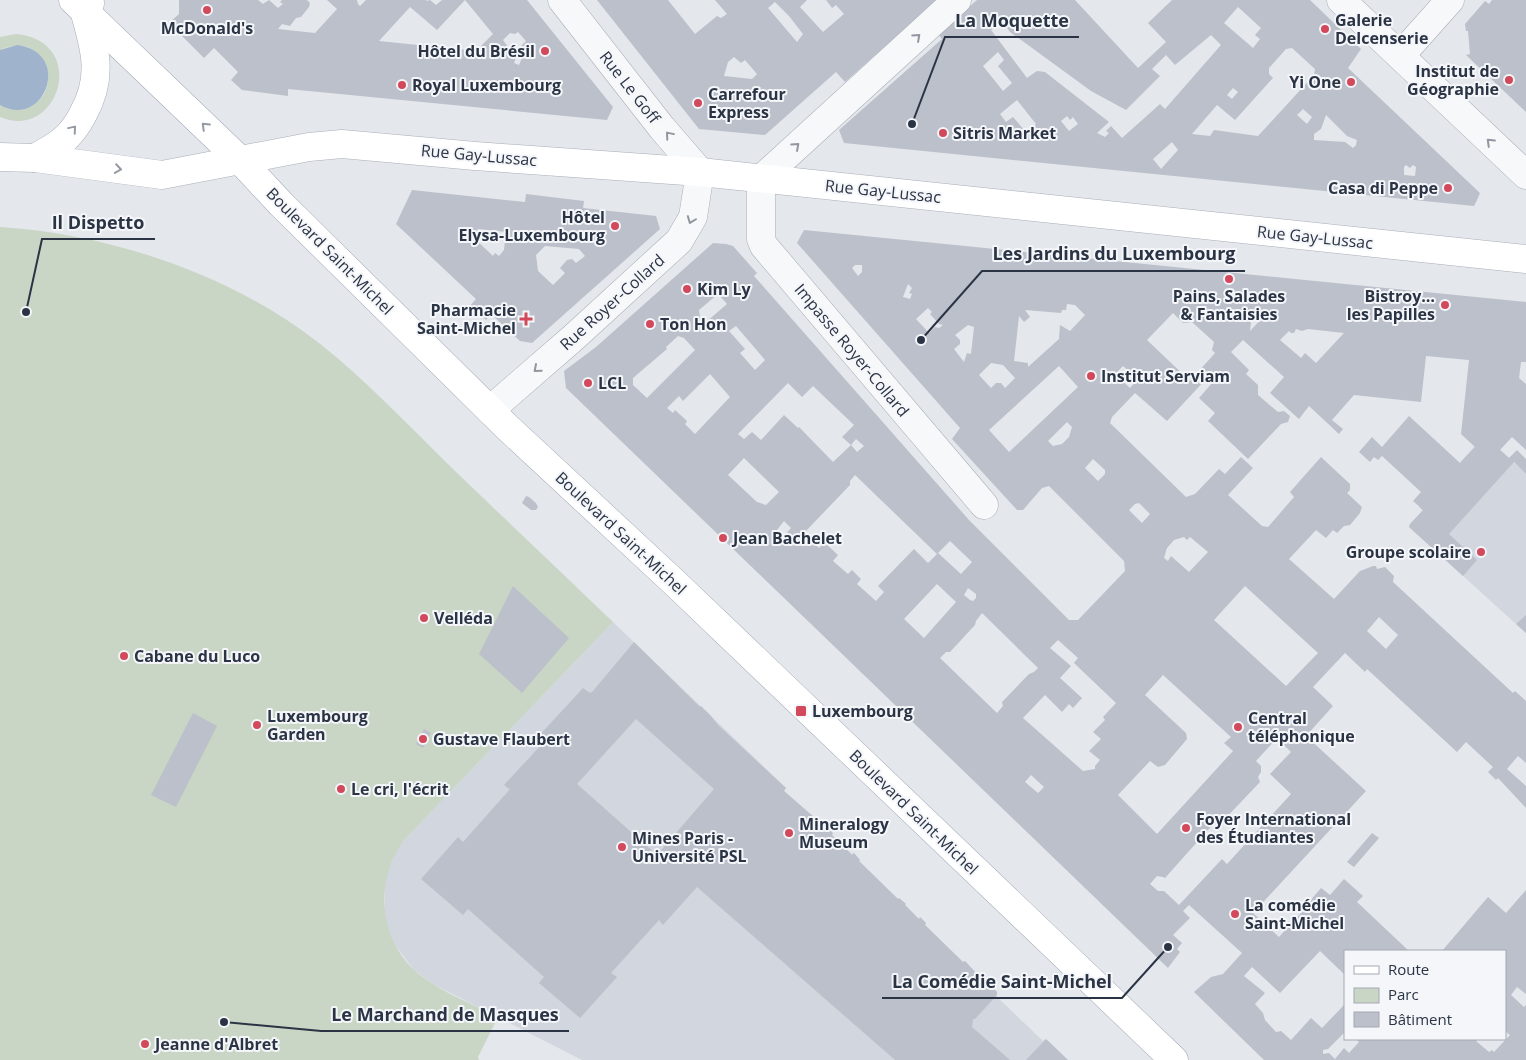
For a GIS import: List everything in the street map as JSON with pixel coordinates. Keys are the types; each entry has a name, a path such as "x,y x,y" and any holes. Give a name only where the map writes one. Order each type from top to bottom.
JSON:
{"street":[{"name":"Rue Le Goff","path":"562,0 662,128 700,172"},
{"path":"760,179 957,0"},
{"path":"1342,0 1526,175"},
{"path":"1400,56 1450,0"},
{"path":"35,158 63,141 78,122 90,102 96,70 96,54 83,3"},
{"name":"Boulevard Saint-Michel","path":"83,3 240,160 281,204 490,410 1174,1060"},
{"name":"Rue Gay-Lussac","path":"0,157 35,158 162,175 309,147 342,144 475,156 700,172 1526,259"},
{"name":"Rue Royer-Collard","path":"490,410 679,241 693,217 700,172"},
{"name":"Impasse Royer-Collard","path":"760,179 761,240 764,246 984,505"}],"shaded area":[{"name":"Groupe scolaire","path":"1485,435 1526,474 1526,633 1409,527 1423,511 1419,507"},
{"name":"Mines Paris - Université PSL","path":"613,622 786,788 784,791 815,818 824,829 826,827 833,833 832,835 852,854 854,853 859,861 898,899 906,904 919,919 920,917 926,923 925,925 963,962 965,961 990,988 992,987 997,992 996,996 1043,1041 1046,1039 1068,1060 582,1060 433,984 414,970 395,945 388,928 385,913 385,883 395,855 404,840"}],"green space":[{"path":"16,34 39,41 53,53 59,70 58,88 51,104 38,116 21,121 0,117 0,105 15,107 32,105 42,97 47,85 47,71 42,59 32,49 18,46 0,50 0,37"},
{"name":"Luxembourg Garden","path":"0,227 84,238 168,262 248,297 285,318 319,343 371,389 613,622 404,840 394,856 390,867 384,897 385,913 388,928 402,955 411,967 432,983 450,994 498,1017 478,1057 479,1060 0,1060"}],"water":[{"path":"17,45 34,51 44,61 48,74 46,87 40,99 30,107 16,110 0,105 0,50"}],"building":[{"path":"179,0 258,0 263,4 269,0 278,8 283,4 280,2 282,0 307,0 310,3 309,7 301,17 296,18 290,26 282,24 278,29 315,33 337,9 327,0 357,0 360,6 366,0 430,0 436,5 442,0 465,0 527,0 613,107 607,120 288,89 288,96 242,90 231,80 238,72 214,48 204,58 169,23 179,14","holes":["465,0 493,34 476,51 379,41 410,7 437,30","518,32 526,41 519,48 524,53 519,65 514,63 516,58 503,40 510,33 515,34"]},
{"path":"597,0 668,0 695,34 717,16 721,18 727,14 715,0 807,0 800,7 823,32 844,14 836,5 832,8 826,0 937,0 845,82 836,72 765,135 699,129","holes":["775,2 803,34 797,42 768,8","734,57 741,63 745,60 757,74 752,79 724,76 728,62"]},
{"path":"977,0 1075,0 1138,68 1166,42 1148,23 1172,0 1310,0 1361,49 1348,68 1480,193 1474,206 844,143 839,130 942,39 938,34","holes":["1238,7 1261,28 1255,35 1260,39 1253,48 1224,23","1002,21 1010,32 1091,91 1126,110 1160,76 1152,69 1166,55 1175,65 1211,35 1221,45 1165,109 1160,104 1122,138 1111,126 1106,131 1109,133 1105,137 1097,133 1109,122 1045,72 1037,71 1027,78 991,30","1292,48 1315,69 1314,75 1258,136 1214,130 1210,136 1192,134 1217,105 1235,120 1273,78 1269,74 1269,68 1286,49","998,52 1004,60 998,66 1012,83 1003,91 983,66","1233,88 1238,92 1232,99 1227,95","1017,100 1036,124 1026,132 1013,117 1006,122 1000,114","1303,109 1312,117 1307,124 1297,115","1326,115 1347,136 1357,140 1353,148 1345,142 1314,140 1314,134 1321,129","1067,116 1070,120 1073,117 1078,124 1069,131 1061,121","1172,142 1178,150 1161,169 1153,159","1406,165 1410,168 1413,165 1416,167 1415,176 1404,175 1404,167"]},
{"name":"Institut de Géographie","path":"1492,0 1526,0 1526,112 1466,55 1470,54 1468,31 1466,31 1465,24 1485,1 1489,4"},
{"path":"412,190 525,202 526,194 584,201 583,208 656,216 660,229 532,343 520,341 491,314 486,320 475,310 472,313 467,309 476,299 396,224","holes":["478,229 506,232 504,250 499,256 495,253 493,256 474,238","545,246 579,249 585,256 576,263 572,259 567,260 560,268 565,273 553,285 538,271 536,255"]},
{"path":"804,230 1526,302 1526,362 1521,362 1519,378 1526,384 1526,450 1512,437 1500,450 1509,458 1517,450 1526,459 1526,474 1514,462 1449,534 1477,560 1463,576 1409,527 1423,510 1413,501 1421,492 1382,456 1378,460 1374,457 1370,462 1359,452 1372,437 1382,447 1409,416 1460,463 1475,447 1461,434 1469,360 1426,356 1421,402 1354,395 1332,420 1343,429 1339,434 1309,406 1299,419 1270,393 1284,377 1243,340 1231,352 1249,370 1246,374 1258,385 1258,395 1278,412 1284,411 1290,416 1288,422 1281,424 1248,459 1208,421 1215,413 1199,398 1212,383 1207,378 1167,421 1135,393 1112,417 1110,423 1186,497 1195,494 1219,469 1225,474 1241,457 1253,468 1228,495 1262,526 1268,527 1294,497 1290,492 1321,457 1350,484 1350,490 1347,493 1362,507 1360,513 1350,525 1344,526 1337,533 1333,530 1326,538 1316,530 1289,559 1334,599 1360,571 1373,566 1376,566 1377,569 1385,567 1394,576 1393,582 1513,693 1515,691 1526,701 1526,763 1518,756 1507,769 1526,786 1526,808 1498,778 1496,780 1488,772 1493,767 1466,742 1457,752 1367,669 1365,672 1345,653 1313,687 1333,706 1306,736 1366,791 1253,913 1279,937 1321,888 1330,895 1344,879 1363,896 1357,902 1408,950 1344,950 1344,974 1320,951 1280,993 1252,967 1244,976 1265,993 1255,1004 1263,1013 1265,1020 1276,1032 1281,1031 1291,1040 1311,1018 1322,1028 1344,1005 1344,1033 1328,1049 1323,1050 1323,1054 1329,1053 1335,1059 1344,1048 1349,1053 1359,1042 1357,1040 1477,1040 1489,1052 1492,1050 1494,1052 1510,1035 1506,1032 1506,950 1443,950 1488,897 1506,913 1526,890 1526,994 1517,987 1511,995 1524,1007 1526,1005 1526,1060 1264,1060 1194,992 1211,977 1223,974 1242,953 1189,905 1183,911 1190,918 1173,935 1182,943 1177,949 1180,952 1168,968 566,388 564,371 596,347 713,243 733,246 757,273 754,276 969,520 1069,620 1078,620 1125,571 1124,561 1049,486 1042,488 1023,510 1017,510 952,439 960,428 797,243","holes":["855,265 862,265 862,272 858,276 852,268","908,284 912,288 909,293 912,294 910,299 903,297","718,294 727,304 705,323 700,317 699,310","1067,304 1075,305 1085,315 1070,331 1060,325 1059,339 1028,367 1028,363 1014,361 1019,316 1024,322 1030,317 1025,310 1061,313 1062,310 1066,310","928,308 932,312 930,314 939,324 943,325 939,328 935,327 929,333 916,319","1173,313 1183,323 1192,322 1214,342 1212,350 1215,353 1190,381 1147,340","1252,313 1265,315 1250,331","968,325 974,327 971,354 967,353 964,362 954,349 960,344 960,340 955,335","736,326 765,360 755,370 740,353 745,349 729,331","1296,329 1302,331 1308,329 1344,333 1316,363 1305,353 1301,358 1280,340 1289,331 1294,333","678,336 684,338 695,350 647,398 633,385 633,378 667,349 666,347","991,363 1003,365 1015,378 1005,388 1001,383 996,383 991,388 979,375","1059,366 1078,387 1009,452 989,430","1123,366 1138,379 1130,388 1115,374","710,374 730,397 695,434 685,424 686,420 675,410 673,413 667,408 679,396 683,401","788,383 802,397 813,386 854,425 842,437 851,445 833,462 799,427 784,415 761,440 752,432 744,439 738,434","1067,422 1072,427 1069,437 1062,444 1053,446 1048,441","856,439 864,446 857,452 851,445","744,458 779,492 766,505 757,502 728,475","1093,459 1105,470 1105,474 1098,481 1085,468","855,475 937,554 928,563 914,549 878,586 884,592 876,601 857,584 861,579 852,570 848,574 833,561 838,555 824,542 819,548 804,533 850,485 850,481","1139,503 1150,514 1142,523 1129,510 1135,504","784,521 791,528 784,536 777,530","1184,537 1187,540 1190,537 1208,552 1189,572 1171,556 1168,561 1164,558 1167,548 1174,540","950,541 972,562 961,574 938,553","937,584 956,602 924,638 904,619","1245,586 1318,653 1286,686 1214,620","968,588 976,594 976,598 973,601 964,595","982,613 1038,668 1029,674 1002,702 1003,706 997,713 940,658 946,652 950,652 975,625","1379,617 1398,635 1386,649 1367,631","1058,640 1078,658 1074,663 1116,703 1103,717 1105,720 1093,732 1101,739 1089,751 1100,760 1095,769 1083,771 1023,718 1045,695 1062,712 1069,704 1073,708 1082,698 1060,678 1071,666 1050,648","1163,675 1231,737 1224,743 1233,751 1157,834 1118,795 1150,761 1158,767 1165,765 1187,739 1186,733 1145,695","1277,738 1291,752 1270,774 1291,794 1227,864 1222,859 1179,905 1164,891 1158,891 1150,884 1157,876 1165,878 1215,822 1222,822 1260,782 1258,777 1261,772 1261,766 1256,761","1031,775 1044,787 1038,793 1025,782"]},
{"path":"526,496 536,503 538,507 536,510 531,510 522,503"},
{"path":"513,586 569,638 522,693 479,654"},
{"path":"1526,615 1526,633 1516,624"},
{"path":"634,642 701,706 718,725 786,788 784,791 815,818 818,824 824,829 826,827 833,833 832,835 852,855 854,853 859,861 898,899 906,904 919,919 920,917 926,923 925,925 963,962 965,961 990,988 992,987 997,992 997,995 973,1019 972,1027 1010,1060 895,1060 697,887 663,925 659,920 611,973 617,977 580,1018 539,983 544,977 468,909 463,915 421,879 458,837 463,842 511,788 509,789 504,785 542,744 536,739 583,688 590,693","holes":["636,719 714,789 657,855 577,784"]},
{"path":"193,713 217,726 176,807 151,795"},
{"name":"Gustave Flaubert","path":"424,729 431,733 423,748 416,744"},
{"path":"1372,833 1379,838 1354,867 1347,862"},
{"path":"1046,1039 1068,1060 1026,1060"}],"place":[{"name":"McDonald's","path":"207,10"},
{"name":"Galerie Delcenserie","path":"1325,29"},
{"name":"Hôtel du Brésil","path":"545,51"},
{"name":"Institut de Géographie","path":"1509,80"},
{"name":"Yi One","path":"1351,82"},
{"name":"Royal Luxembourg","path":"402,85"},
{"name":"Carrefour Express","path":"698,103"},
{"name":"La Moquette","path":"912,124"},
{"name":"Sitris Market","path":"943,133"},
{"name":"Casa di Peppe","path":"1448,188"},
{"name":"Hôtel Elysa-Luxembourg","path":"615,226"},
{"name":"Pains, Salades & Fantaisies","path":"1229,279"},
{"name":"Kim Ly","path":"687,289"},
{"name":"Bistroy… les Papilles","path":"1445,305"},
{"name":"Il Dispetto","path":"26,312"},
{"name":"Pharmacie Saint-Michel","path":"526,319"},
{"name":"Ton Hon","path":"650,324"},
{"name":"Les Jardins du Luxembourg","path":"921,340"},
{"name":"Institut Serviam","path":"1091,376"},
{"name":"LCL","path":"588,383"},
{"name":"Jean Bachelet","path":"723,538"},
{"name":"Groupe scolaire","path":"1481,552"},
{"name":"Velléda","path":"424,618"},
{"name":"Cabane du Luco","path":"124,656"},
{"name":"Luxembourg","path":"801,711"},
{"name":"Luxembourg Garden","path":"257,725"},
{"name":"Central téléphonique","path":"1238,727"},
{"name":"Gustave Flaubert","path":"423,739"},
{"name":"Le cri, l'écrit","path":"341,789"},
{"name":"Foyer International des Étudiantes","path":"1186,828"},
{"name":"Mineralogy Museum","path":"789,833"},
{"name":"Mines Paris - Université PSL","path":"622,847"},
{"name":"La comédie Saint-Michel","path":"1235,914"},
{"name":"La Comédie Saint-Michel","path":"1168,947"},
{"name":"Le Marchand de Masques","path":"224,1022"},
{"name":"Jeanne d'Albret","path":"145,1044"}]}
